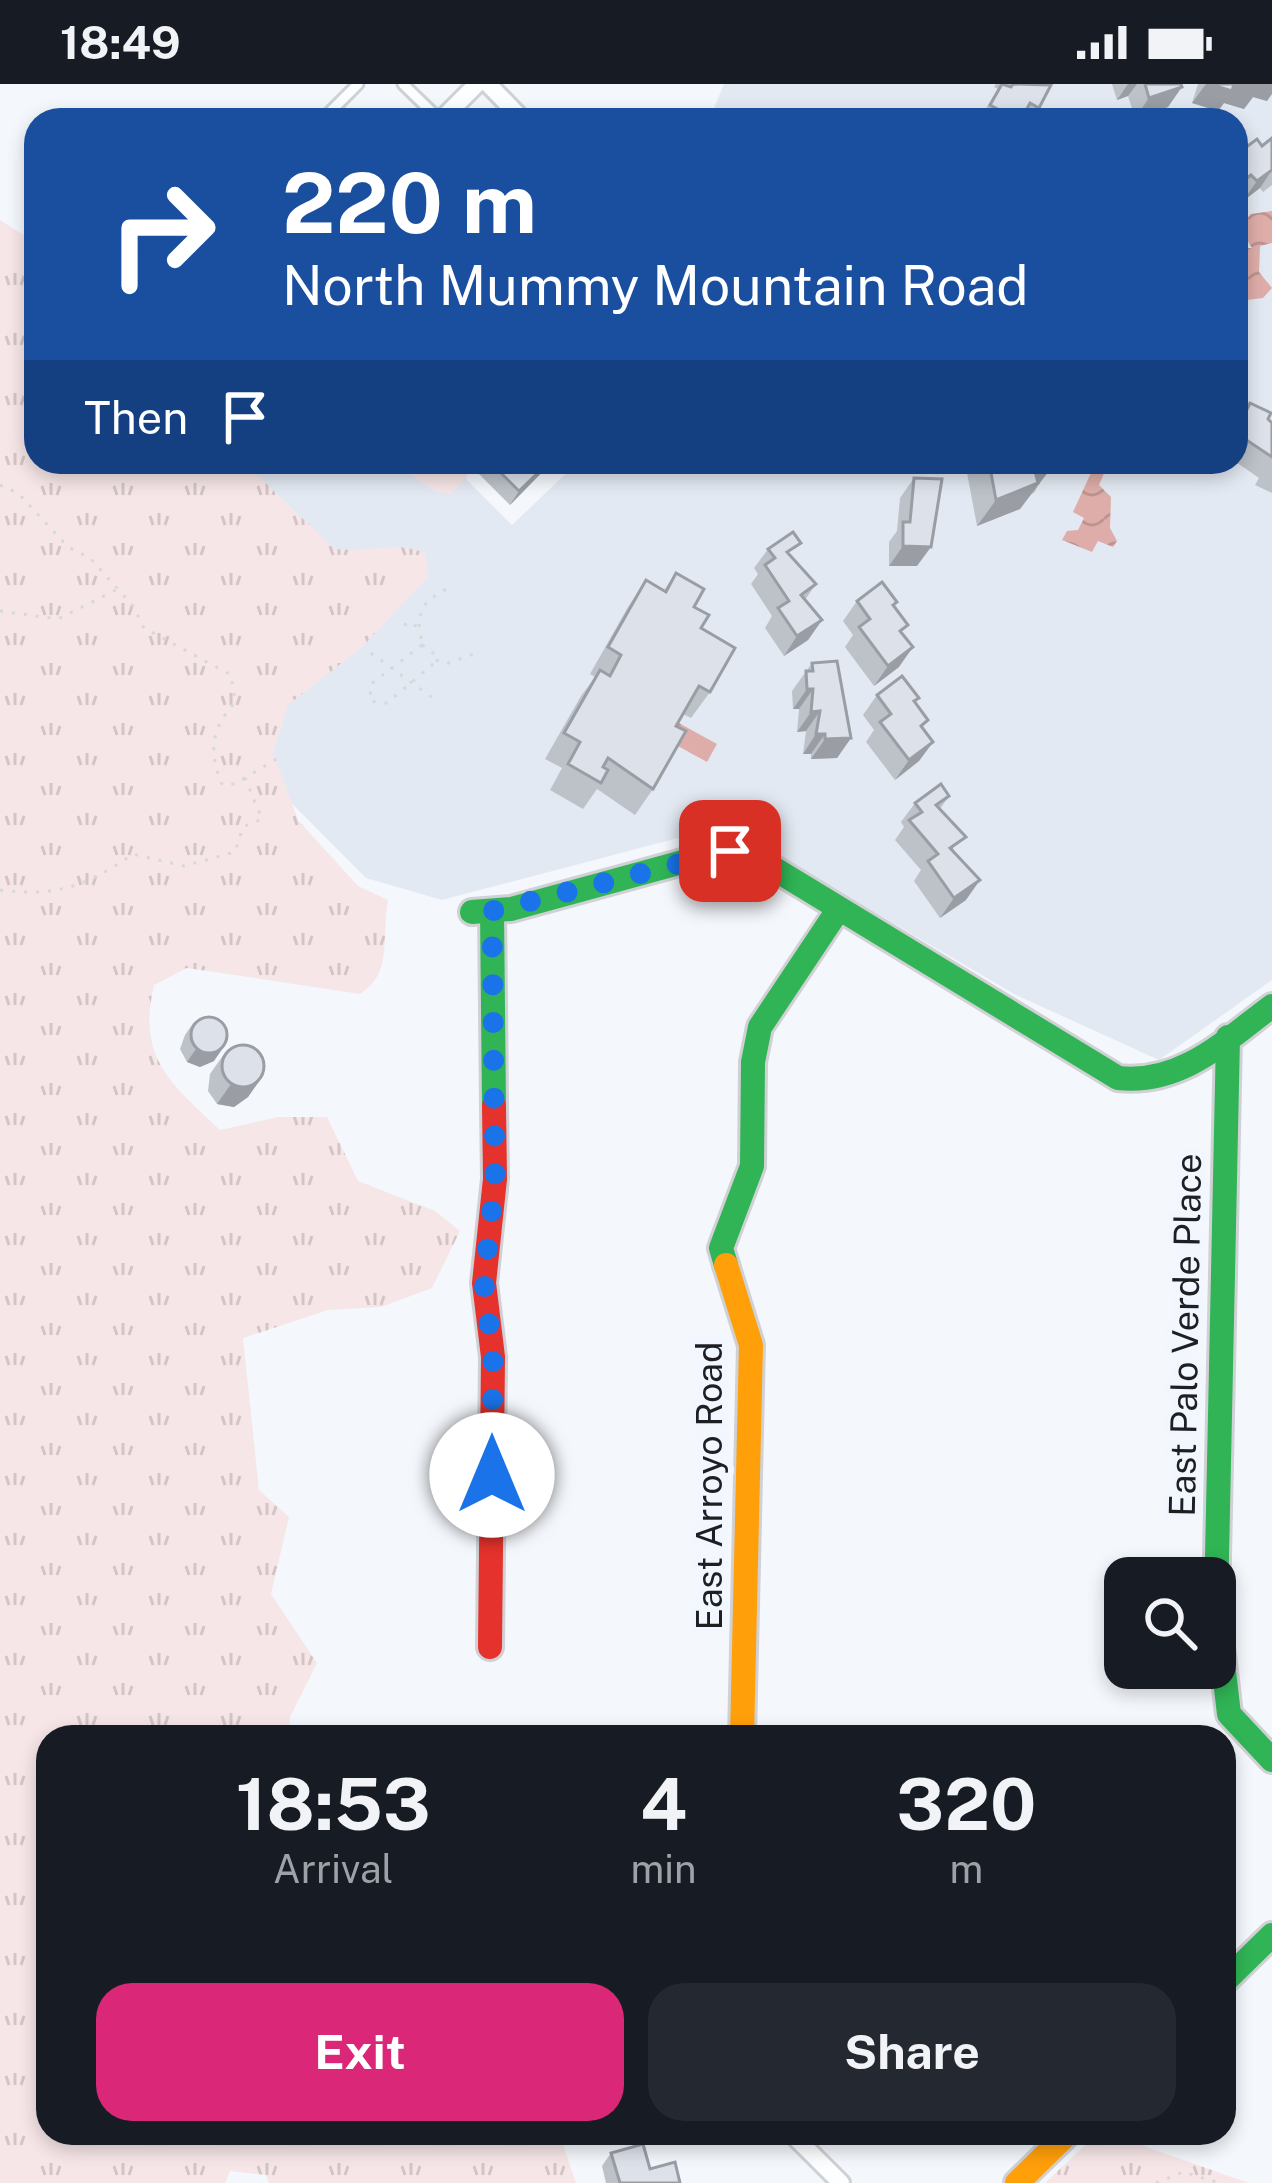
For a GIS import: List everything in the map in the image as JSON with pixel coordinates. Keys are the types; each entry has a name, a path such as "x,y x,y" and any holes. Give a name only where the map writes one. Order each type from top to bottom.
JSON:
{"street":[{"path":"453,108 477,84"},
{"path":"488,84 511,108"},
{"path":"490,1647 493,1357 484,1283 495,1179 482,912 730,851 768,865 1118,1078 1144,1082 1162,1078 1272,1006"},
{"name":"East Arroyo Road","path":"742,1725 751,1346 721,1248 752,1166 750,1104 760,1027 838,910"},
{"name":"East Palo Verde Place","path":"1228,1037 1216,1604 1228,1714 1272,1760"},
{"path":"1236,1970 1272,1935"},
{"path":"803,2145 841,2183"},
{"path":"1017,2183 1057,2145"}],"lane":[{"path":"334,108 358,84"},
{"path":"403,84 428,108"}],"path":[{"path":"0,485 18,493 68,547 90,558 144,628 231,675 235,702 220,719 211,750 221,783 229,786 278,758"},
{"path":"404,624 414,628 427,602 454,584"},
{"path":"0,611 58,619 118,589"},
{"path":"419,621 422,645 435,660 457,662 479,652"},
{"path":"422,645 371,684 370,700 387,703 435,660"},
{"path":"371,653 437,701"},
{"path":"0,890 42,892 99,880 133,854 184,866 235,852 243,827 262,819 245,778"},
{"path":"1156,2183 1183,2172 1220,2183"}],"shaded area":[{"path":"724,84 1272,84 1272,980 1159,1060 1014,994 750,839 693,834 442,900 366,878 0,510 0,272 24,248 24,474 461,474 512,525 565,474 1248,474 1248,108 714,108"}],"green space":[{"path":"0,220 24,235 24,474 256,474 333,548 404,548 426,554 428,577 362,647 288,705 273,752 298,820 358,886 388,900 378,975 360,994 187,968 154,985 150,1032 154,1051 173,1083 220,1130 278,1117 327,1117 358,1181 435,1211 460,1231 432,1288 381,1307 328,1310 243,1338 259,1490 289,1517 271,1594 317,1663 290,1725 36,1725 36,2145 563,2145 576,2183 269,2183 266,2175 230,2171 225,2183 0,2183"},
{"path":"411,474 468,476 451,494 436,492"},
{"path":"1085,2145 1144,2145 1249,2183 1045,2183"}],"water":[{"path":"1272,211 1272,243 1260,246 1259,272 1272,288 1263,298 1248,300 1248,248 1252,248 1248,217"},
{"path":"1090,474 1104,474 1099,485 1111,497 1110,528 1117,541 1113,547 1098,541 1092,552 1062,540 1067,531 1078,530 1084,518 1073,512"},
{"path":"677,722 717,744 707,762 667,740"}],"building":[{"path":"1002,84 1051,85 1039,108 1030,103 1027,108 990,105"},
{"path":"1145,84 1181,84 1182,87 1149,98"},
{"path":"1272,138 1272,170 1257,181 1248,177 1248,146 1257,139 1262,146"},
{"path":"1250,403 1271,413 1272,457 1248,441"},
{"path":"502,474 537,474 519,491"},
{"path":"991,474 1036,474 1038,483 996,500"},
{"path":"914,478 942,479 931,547 903,546 903,522 910,522"},
{"path":"793,532 801,543 787,552 816,584 801,595 822,620 797,636 778,608 789,601 765,565 775,558 768,549"},
{"path":"676,573 704,589 694,607 709,615 701,628 735,648 710,692 699,686 676,726 686,731 653,789 608,758 601,783 568,764 580,742 564,733 600,670 610,676 621,655 608,647 646,580 666,592"},
{"path":"882,582 908,625 900,631 913,647 888,666 859,627 870,619 857,601"},
{"path":"837,661 851,738 825,739 825,734 816,734 820,711 811,712 813,689 807,689 806,671 813,671 812,663"},
{"path":"902,676 919,698 914,701 928,720 921,726 933,742 909,760 880,722 891,714 877,695"},
{"path":"941,784 949,796 936,805 966,837 950,848 980,880 954,898 928,861 938,854 909,820 922,812 915,803"},
{"path":"209,1017 222,1022 227,1035 222,1048 209,1053 196,1048 191,1035 196,1022"},
{"path":"243,1045 258,1051 264,1066 258,1081 243,1087 228,1081 222,1066 228,1051"},
{"path":"643,2145 650,2169 675,2162 680,2183 620,2183 611,2153"}],"traffic: fast":[{"path":"472,912 511,909 719,852 768,865 1118,1078 1162,1075 1182,1068 1272,1006"},
{"path":"726,1265 721,1248 752,1166 753,1062 760,1027 838,910"},
{"path":"492,911 494,1106"},
{"path":"1228,1037 1216,1604 1229,1714 1272,1760"},
{"path":"1236,1970 1272,1935"}],"traffic: slow":[{"path":"726,1265 751,1345 742,1725"},
{"path":"1017,2183 1056,2145"}],"traffic: jam":[{"path":"490,1647 493,1357 484,1283 495,1179 494,1106"}],"route":[{"path":"492,1475 493,1357 484,1283 495,1179 492,911 730,851"}]}
